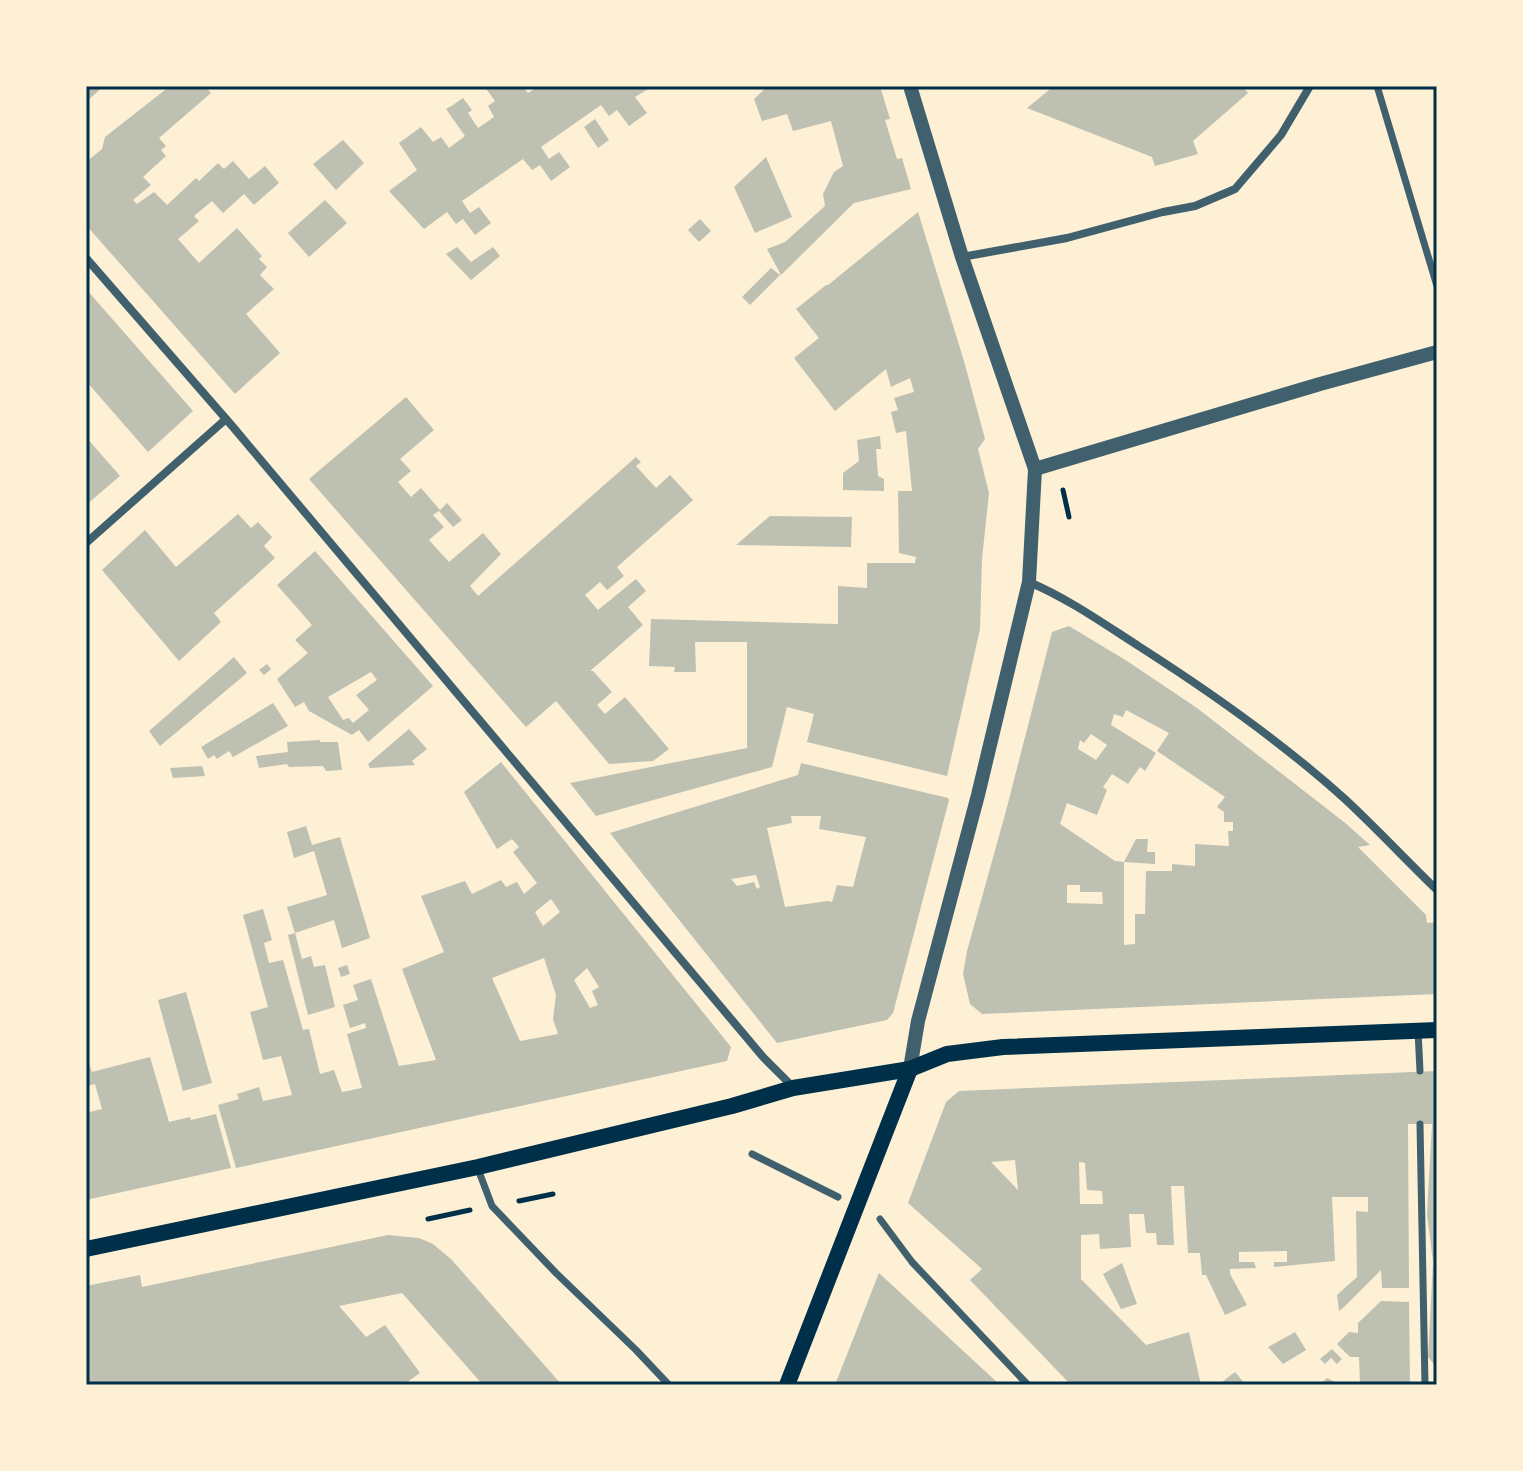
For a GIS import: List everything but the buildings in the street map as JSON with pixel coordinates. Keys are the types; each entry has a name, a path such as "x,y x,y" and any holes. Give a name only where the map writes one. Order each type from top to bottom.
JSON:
{"main road":[{"path":"86,1249 478,1167 732,1106 793,1088 910,1069 947,1054 1003,1047 1437,1030"},
{"path":"787,1385 910,1069"}],"street":[{"path":"910,86 962,257 1035,469 1029,582 978,795 918,1021 910,1069"},
{"path":"962,257 1067,238 1195,206 1235,189 1281,135 1310,86"},
{"path":"1377,86 1437,286"},
{"path":"86,258 226,419 763,1057 793,1088"},
{"path":"1035,469 1437,352"},
{"path":"86,543 226,419"},
{"path":"1029,582 1059,595 1244,717 1346,800 1437,890"},
{"path":"1418,1031 1420,1071"},
{"path":"1420,1124 1425,1385"},
{"path":"752,1154 838,1197"},
{"path":"478,1167 492,1206 669,1385"},
{"path":"880,1219 912,1262 1028,1385"}],"path":[{"path":"428,1219 492,1206"}]}
